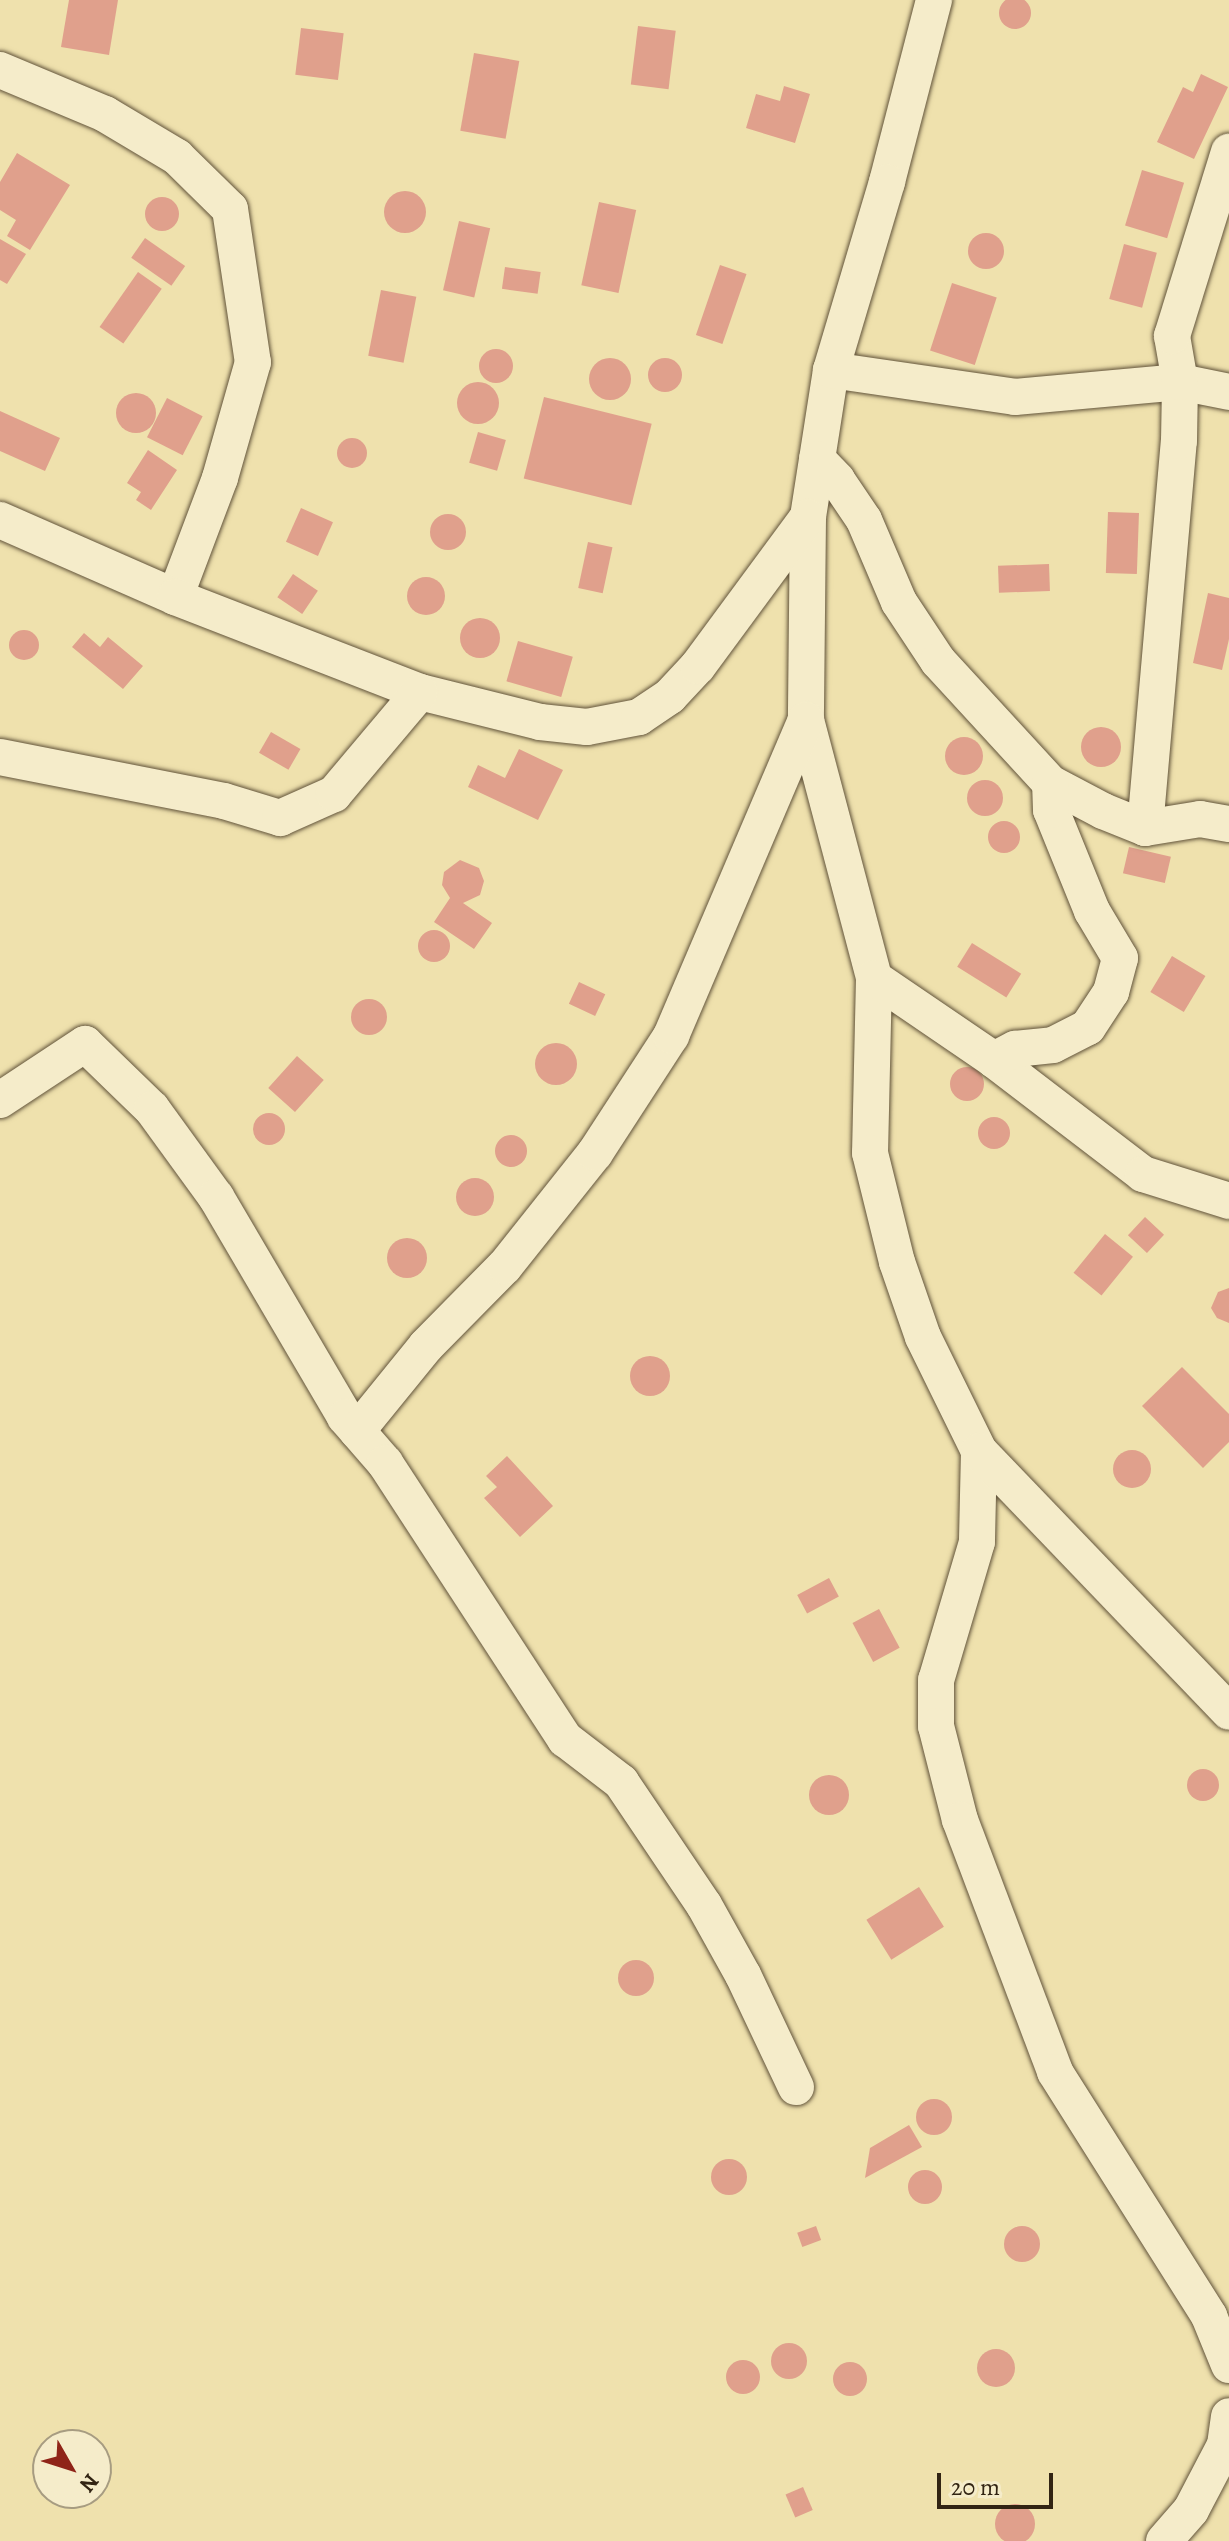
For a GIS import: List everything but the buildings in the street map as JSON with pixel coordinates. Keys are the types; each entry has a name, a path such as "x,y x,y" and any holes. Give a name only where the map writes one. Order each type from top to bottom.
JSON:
{"street":[{"path":"934,0 887,182 831,370 808,517 806,720 874,978 870,1153 897,1262 923,1337 979,1451 1229,1712"},
{"path":"0,70 105,114 177,157 230,209 253,362 220,478 175,597"},
{"path":"1145,828 1179,441 1180,382 1172,336 1229,152"},
{"path":"831,370 1015,397 1180,382 1229,392"},
{"path":"817,459 837,480 864,520 899,602 938,661 1050,783 1103,811 1145,828 1200,819 1229,824"},
{"path":"0,520 175,597 420,692 540,722 587,727 639,717 670,696 698,666 808,517"},
{"path":"0,757 224,801 280,818 334,794 420,692"},
{"path":"357,1431 426,1346 505,1266 586,1164 671,1036 806,720"},
{"path":"994,1060 1015,1049 1053,1045 1088,1027 1111,992 1120,958 1092,911 1051,810 1050,783"},
{"path":"874,978 994,1060 1143,1174 1229,1201"},
{"path":"0,1100 85,1044 152,1109 216,1197 345,1417 385,1463 565,1739 621,1782 704,1905 743,1975 796,2087"},
{"path":"979,1451 977,1542 936,1680 936,1726 960,1820 1055,2072 1209,2316 1229,2365"},
{"path":"1164,2541 1191,2510 1225,2445 1229,2416"}]}
